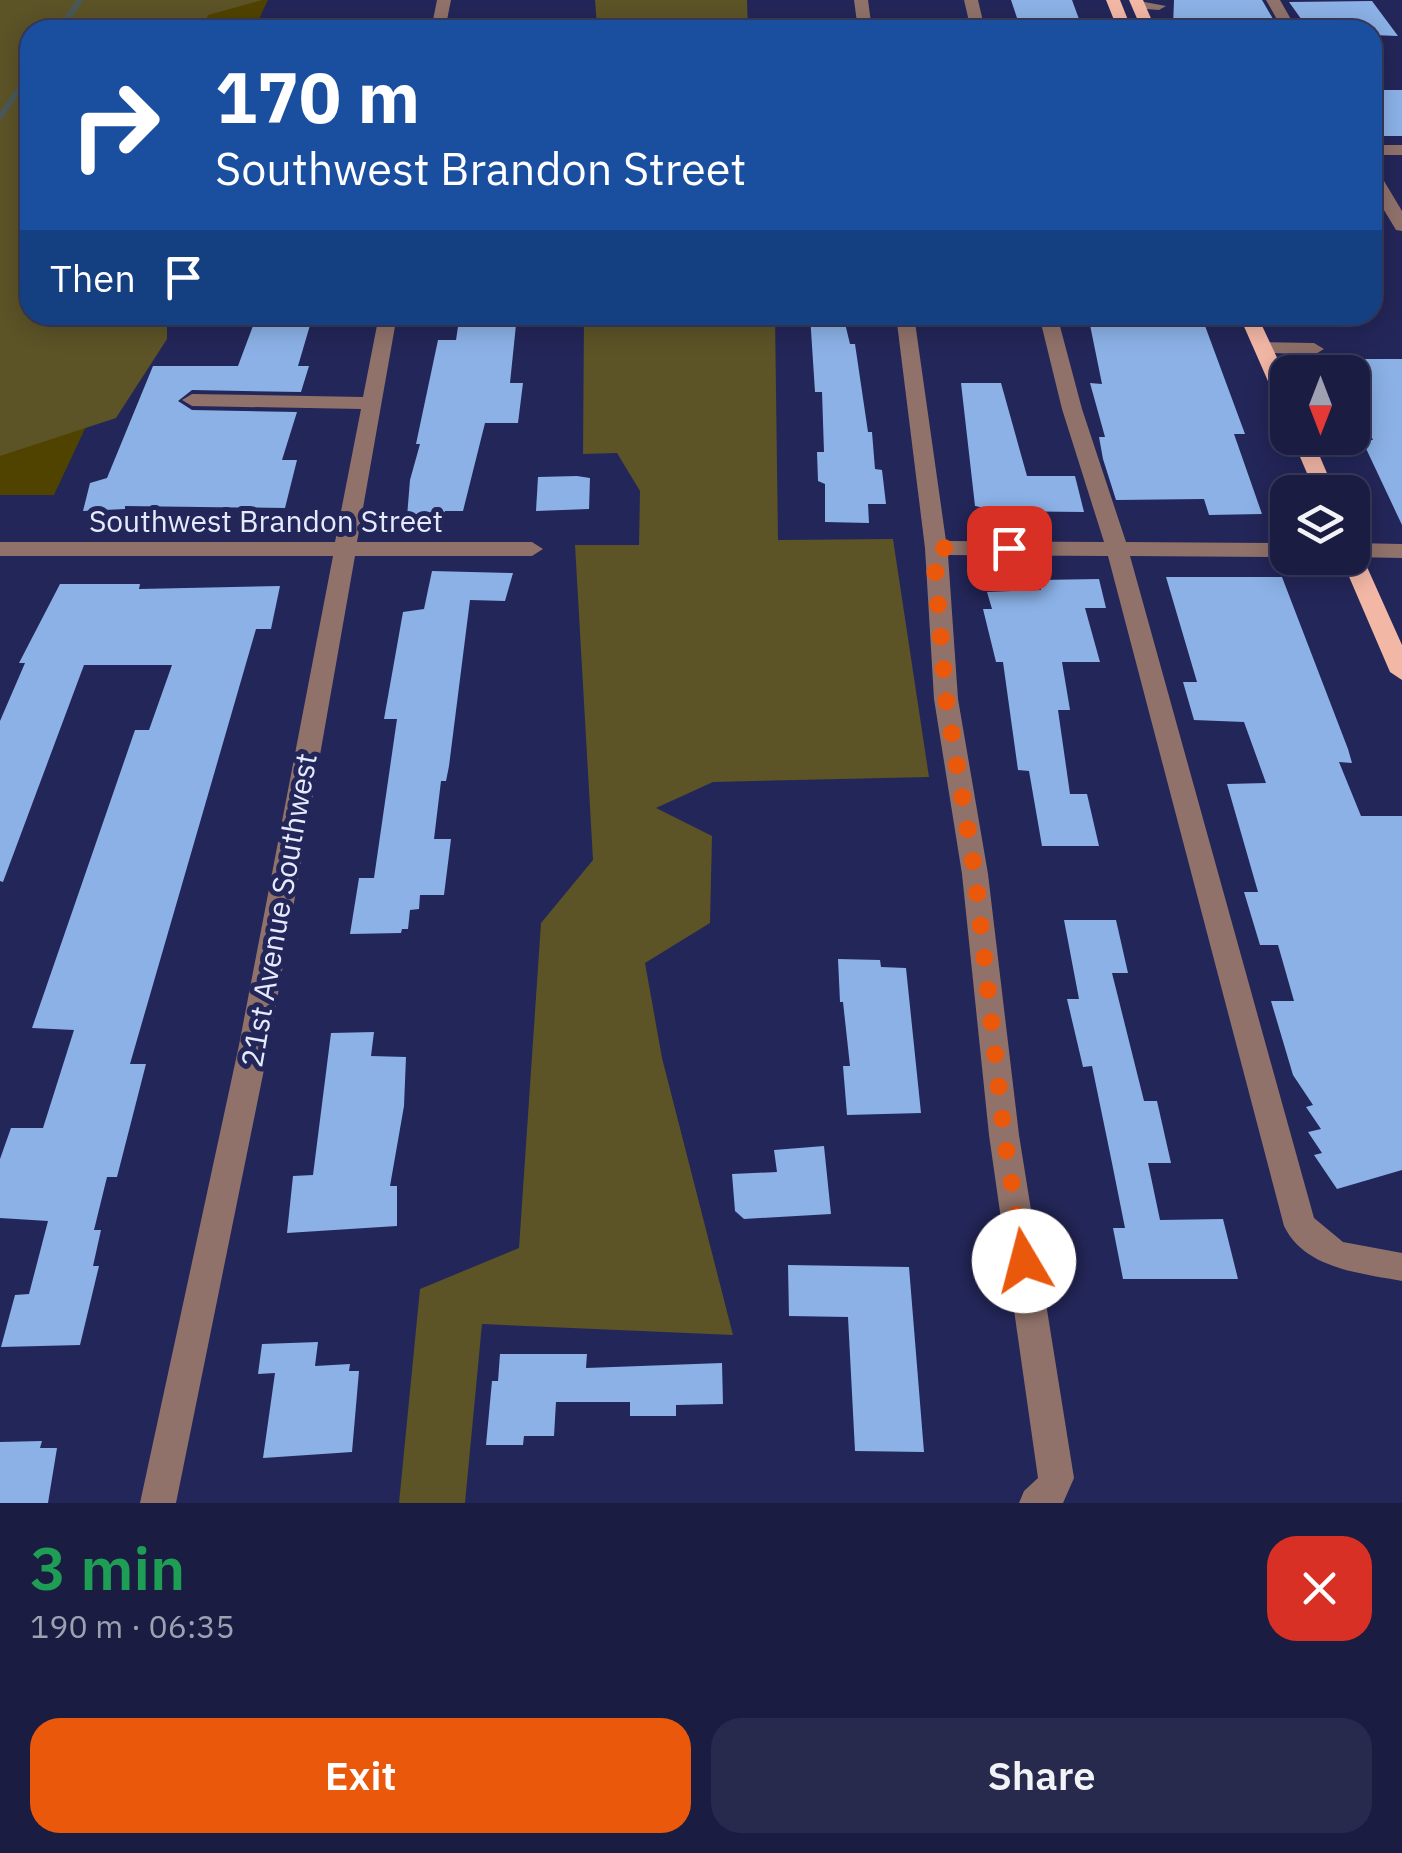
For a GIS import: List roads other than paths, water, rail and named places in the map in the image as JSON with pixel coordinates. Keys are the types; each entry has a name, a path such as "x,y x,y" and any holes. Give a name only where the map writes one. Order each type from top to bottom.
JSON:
{"main road":[{"path":"1252,325 1270,365"},
{"path":"1363,575 1391,626 1402,672"}],"street":[{"path":"1138,3 1159,6"},
{"path":"1382,191 1402,226"},
{"name":"21st Avenue Southwest","path":"158,1503 254,1044 386,325"},
{"path":"906,325 936,548 946,699 975,874 1004,1135 1056,1478 1049,1495 1036,1503"},
{"path":"1051,325 1072,409 1117,549 1300,1226 1335,1254 1402,1267"},
{"path":"1262,348 1314,349"},
{"path":"192,400 372,403"},
{"path":"936,548 1270,550"},
{"name":"Southwest Brandon Street","path":"0,550 532,549"},
{"path":"1370,553 1402,551"}],"waterway":[{"path":"66,20 80,0"},
{"path":"0,117 20,88"}]}
